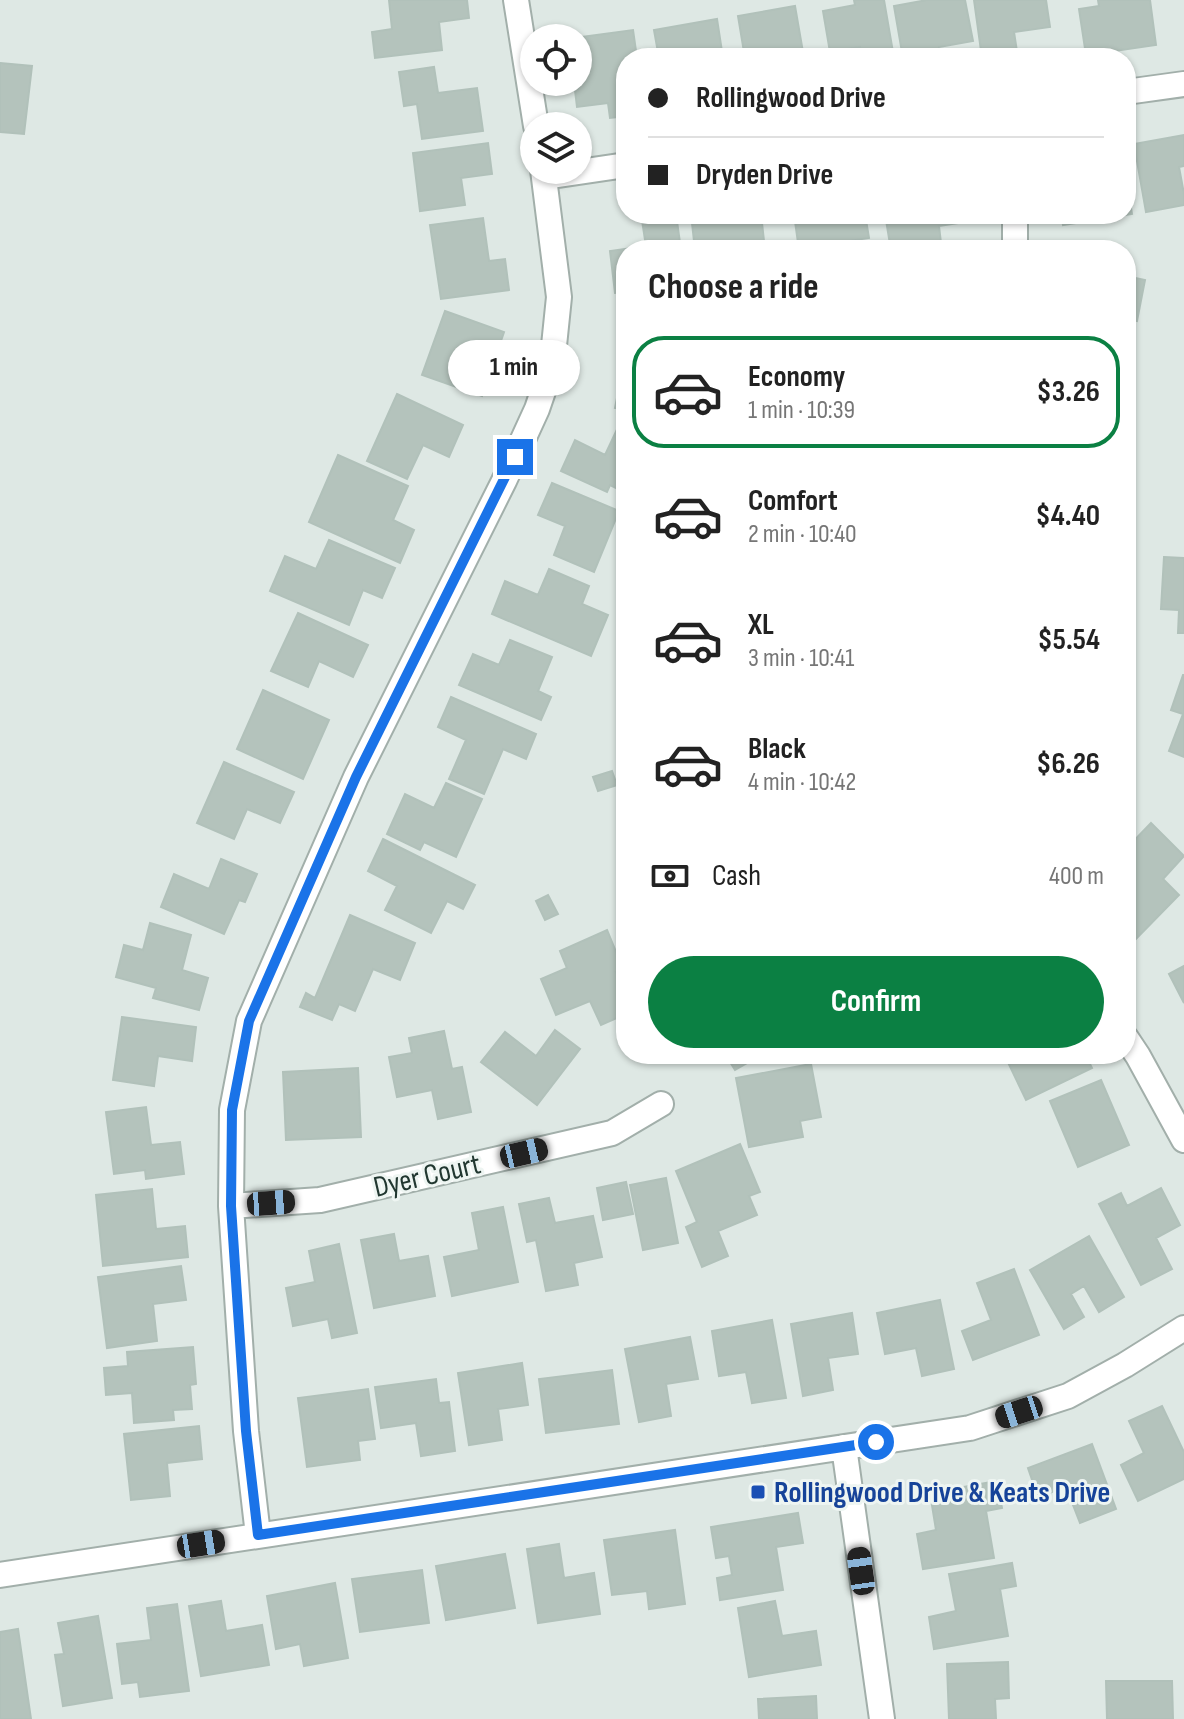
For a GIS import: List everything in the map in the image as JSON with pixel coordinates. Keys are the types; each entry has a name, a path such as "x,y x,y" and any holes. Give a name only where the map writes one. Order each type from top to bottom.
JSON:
{"street":[{"path":"516,0 534,112"},
{"path":"1136,91 1184,84"},
{"path":"592,169 616,166"},
{"path":"258,1535 246,1431 231,1206 232,1110 249,1021 356,777 537,409 552,365 559,297 545,184"},
{"path":"1136,1053 1184,1140"},
{"name":"Dyer Court","path":"231,1206 320,1200 612,1133 661,1104"},
{"path":"0,1575 970,1428 1068,1396 1184,1328"},
{"path":"844,1447 882,1719"}],"building":[{"path":"389,0 467,0 469,18 439,22 442,50 375,58 372,32 392,29"},
{"path":"854,0 884,0 892,48 829,48 823,11 855,5"},
{"path":"927,0 965,0 973,41 939,48 901,48 894,6"},
{"path":"974,0 1046,0 1050,27 1014,32 1016,48 981,48"},
{"path":"1098,0 1150,0 1156,45 1085,48 1079,9 1099,6"},
{"path":"795,6 802,48 743,48 738,16"},
{"path":"717,19 721,48 657,48 654,30"},
{"path":"633,30 636,48 616,48 616,117 610,118 608,103 577,107 576,96 592,96 592,36"},
{"path":"0,63 32,66 24,134 0,132"},
{"path":"434,67 438,93 477,88 483,131 422,139 417,104 404,106 399,72"},
{"path":"1184,135 1184,166 1179,167 1184,205 1146,212 1136,144"},
{"path":"488,143 492,174 461,178 465,205 420,211 413,153"},
{"path":"483,218 489,261 505,259 509,290 441,299 430,225"},
{"path":"643,224 677,224 680,240 645,240"},
{"path":"692,224 762,224 764,240 694,240"},
{"path":"795,224 867,224 869,238 856,240 798,240"},
{"path":"887,224 952,224 939,226 941,240 889,240"},
{"path":"616,250 616,293 615,293 610,251"},
{"path":"1136,278 1145,280 1136,321"},
{"path":"445,311 504,332 482,396 422,375"},
{"path":"397,394 463,425 449,457 423,445 407,479 367,461"},
{"path":"616,432 616,488 610,485 607,492 561,471 575,440 605,455"},
{"path":"338,455 408,486 393,520 414,530 400,563 309,522"},
{"path":"552,483 616,510 616,518 594,572 554,555 565,526 538,515"},
{"path":"329,540 395,568 382,598 363,590 349,625 270,591 285,556 316,569"},
{"path":"1164,557 1184,558 1184,633 1178,633 1179,610 1161,609"},
{"path":"549,569 589,586 582,604 608,615 591,656 492,614 505,581 538,595"},
{"path":"298,613 368,645 353,677 319,661 308,687 271,671"},
{"path":"510,640 552,657 538,691 551,697 541,720 459,685 473,654 499,665"},
{"path":"1183,675 1184,757 1169,751 1183,714 1171,710"},
{"path":"263,690 329,720 303,779 237,749"},
{"path":"451,697 536,734 526,759 503,749 484,794 449,779 466,740 438,727"},
{"path":"224,762 294,792 280,823 247,809 234,839 197,823"},
{"path":"612,771 616,785 598,791 593,777"},
{"path":"446,783 482,799 456,857 424,842 420,850 387,834 405,794 434,808"},
{"path":"1151,823 1184,856 1163,879 1179,895 1136,939 1136,839"},
{"path":"383,839 475,885 463,909 447,901 431,933 385,910 397,886 368,871"},
{"path":"221,859 257,874 245,902 239,900 224,934 161,907 174,874 209,889"},
{"path":"548,895 558,914 545,920 536,901"},
{"path":"350,915 415,943 400,980 373,969 355,1011 339,1004 332,1020 300,1007 306,993 315,998"},
{"path":"150,923 191,935 182,970 208,978 199,1010 153,998 156,988 116,977 124,945 143,950"},
{"path":"607,930 616,952 616,1018 601,1025 590,1001 556,1015 541,979 567,968 560,951"},
{"path":"1184,966 1184,1003 1169,974"},
{"path":"122,1017 196,1027 192,1061 158,1056 154,1086 113,1080"},
{"path":"555,1030 580,1049 537,1105 481,1062 505,1032 536,1056"},
{"path":"444,1031 452,1069 462,1067 471,1112 438,1119 432,1090 397,1097 389,1057 412,1053 409,1038"},
{"path":"731,1064 746,1064 735,1070"},
{"path":"811,1064 821,1117 800,1121 803,1137 749,1147 736,1078"},
{"path":"1009,1064 1090,1064 1092,1068 1026,1100"},
{"path":"358,1068 361,1137 286,1140 283,1072"},
{"path":"1101,1080 1129,1145 1078,1167 1050,1101"},
{"path":"146,1107 151,1145 180,1142 184,1174 146,1179 145,1170 114,1174 106,1112"},
{"path":"740,1144 760,1192 749,1196 757,1215 718,1231 728,1256 702,1267 686,1227 697,1222 676,1171"},
{"path":"666,1178 678,1243 643,1250 630,1185"},
{"path":"626,1182 633,1214 603,1220 597,1188"},
{"path":"1161,1188 1180,1225 1156,1238 1172,1269 1141,1285 1099,1204 1121,1193 1127,1206"},
{"path":"152,1189 156,1229 185,1226 188,1257 103,1266 96,1195"},
{"path":"549,1198 555,1223 593,1216 602,1257 574,1263 578,1285 546,1291 536,1240 527,1242 519,1204"},
{"path":"503,1207 518,1282 452,1296 444,1257 479,1250 472,1213"},
{"path":"394,1234 399,1261 428,1256 435,1296 374,1308 361,1240"},
{"path":"1089,1236 1124,1297 1099,1312 1084,1286 1071,1294 1084,1317 1064,1329 1030,1270"},
{"path":"339,1244 357,1333 332,1338 328,1319 293,1326 286,1288 315,1282 309,1251"},
{"path":"181,1266 186,1300 153,1304 157,1341 107,1348 98,1277"},
{"path":"1014,1269 1039,1335 973,1360 962,1331 991,1320 977,1283"},
{"path":"940,1300 954,1369 922,1376 916,1348 885,1354 877,1313"},
{"path":"852,1313 858,1354 828,1358 833,1390 803,1396 791,1324"},
{"path":"772,1320 786,1398 752,1403 746,1372 719,1376 712,1331"},
{"path":"690,1337 698,1379 666,1384 671,1416 639,1422 625,1349"},
{"path":"193,1347 196,1384 190,1385 192,1409 173,1410 174,1420 134,1423 132,1393 106,1395 104,1368 128,1366 127,1352"},
{"path":"522,1363 528,1405 498,1409 502,1440 469,1445 458,1373"},
{"path":"612,1370 619,1424 546,1433 539,1379"},
{"path":"436,1379 439,1403 449,1402 455,1451 421,1456 416,1423 381,1428 375,1387"},
{"path":"368,1389 375,1439 358,1441 360,1460 307,1467 298,1398"},
{"path":"1162,1406 1184,1452 1184,1479 1138,1501 1121,1465 1144,1453 1129,1421"},
{"path":"199,1426 202,1459 167,1463 170,1496 131,1500 124,1434"},
{"path":"1092,1444 1116,1509 1080,1523 1066,1487 1038,1497 1028,1468"},
{"path":"997,1481 1002,1508 986,1511 994,1558 923,1569 917,1534 936,1530 930,1493"},
{"path":"798,1513 803,1543 776,1547 783,1590 720,1600 717,1578 732,1575 729,1556 716,1558 711,1527"},
{"path":"675,1530 685,1604 649,1609 647,1591 612,1595 604,1540"},
{"path":"559,1544 564,1578 594,1573 600,1614 538,1623 527,1549"},
{"path":"505,1554 515,1608 446,1620 436,1566"},
{"path":"1012,1563 1016,1586 1000,1589 1008,1636 934,1649 929,1617 956,1611 949,1574"},
{"path":"422,1570 429,1623 360,1632 352,1579"},
{"path":"335,1583 348,1658 304,1666 300,1644 276,1649 267,1596"},
{"path":"221,1601 226,1631 262,1625 269,1665 201,1676 189,1606"},
{"path":"775,1601 782,1636 816,1631 821,1665 749,1677 738,1608"},
{"path":"177,1604 189,1691 140,1697 138,1682 122,1684 117,1644 151,1640 147,1608"},
{"path":"98,1616 112,1698 63,1706 55,1655 64,1654 58,1623"},
{"path":"18,1629 31,1719 0,1719 0,1632"},
{"path":"1008,1662 1009,1698 995,1699 996,1719 949,1719 947,1664"},
{"path":"1106,1681 1172,1681 1173,1719 1107,1719"},
{"path":"816,1696 817,1719 759,1719 758,1699"}],"place":[{"name":"Rollingwood Drive & Keats Drive","path":"758,1492"}],"route":[{"path":"515,457 356,777 249,1021 232,1110 231,1206 246,1431 258,1535 876,1442"}]}
